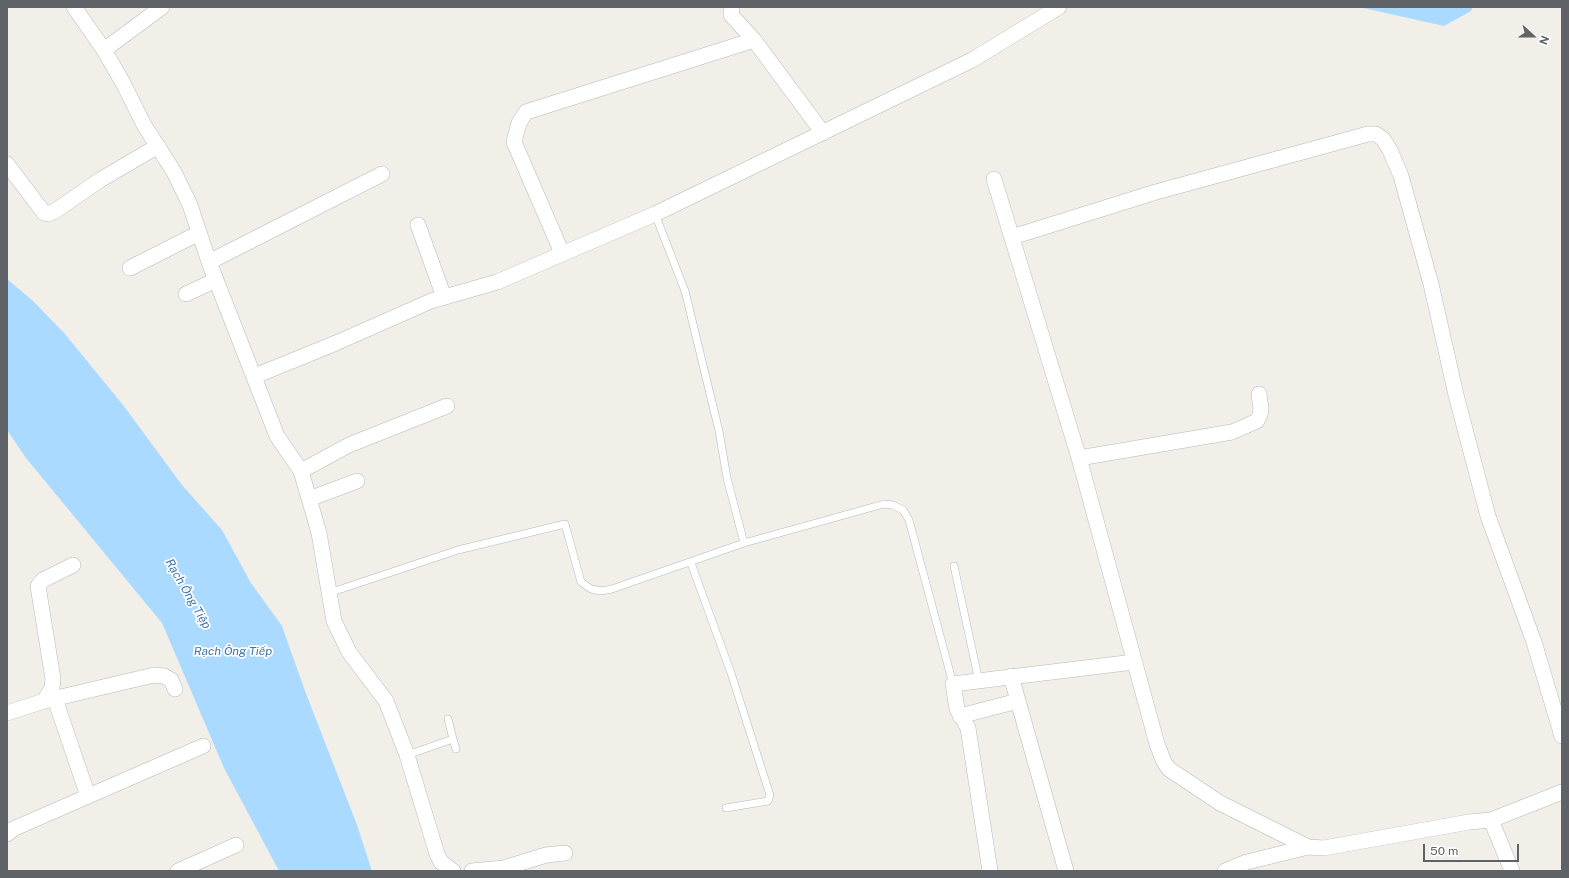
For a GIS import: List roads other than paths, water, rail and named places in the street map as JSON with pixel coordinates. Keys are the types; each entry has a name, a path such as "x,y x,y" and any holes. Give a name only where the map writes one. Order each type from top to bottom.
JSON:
{"street":[{"path":"74,7 104,50 174,172 190,205 209,262 255,376 277,436 300,471 319,533 334,621 349,652 386,701 407,755 437,854 441,862 453,871"},
{"path":"104,50 162,7"},
{"path":"732,7 731,15 754,40 823,133"},
{"path":"255,376 336,343 431,301 497,282 655,214 782,154 972,60 1059,7"},
{"path":"562,253 514,142 519,123 526,112 754,40"},
{"path":"1012,237 1156,192 1368,134 1376,134 1384,139 1401,176 1431,284 1456,395 1488,516 1534,642 1562,736"},
{"path":"7,164 44,213 48,214 55,211 100,180 158,146"},
{"path":"209,262 382,174"},
{"path":"994,179 1079,458 1134,662 1157,744 1164,762 1169,769 1220,803 1308,847"},
{"path":"418,225 444,297"},
{"path":"130,268 199,232"},
{"path":"186,294 216,280"},
{"path":"1079,458 1232,432 1257,421 1261,409 1259,394"},
{"path":"300,471 349,445 447,406"},
{"path":"309,499 357,481"},
{"path":"73,565 43,580 38,586 53,679 49,700 88,796"},
{"path":"990,871 968,728 959,712 953,684 1134,662"},
{"path":"7,713 49,700 154,676 164,676 171,680 175,689"},
{"path":"1011,676 1066,871"},
{"path":"959,712 1018,701"},
{"path":"7,834 13,829 203,746"},
{"path":"1225,871 1247,862 1308,847 1324,848 1491,820 1562,792"},
{"path":"1491,820 1512,871"},
{"path":"178,871 236,846"},
{"path":"472,871 504,868 546,855 565,853"}],"lane":[{"path":"655,214 685,291 719,430 727,478 744,544"},
{"path":"329,594 458,550 565,524 581,582 591,590 601,591 612,589 744,544 884,504 899,507 909,520 953,684"},
{"path":"691,563 731,673 770,795 768,801 726,808"},
{"path":"954,566 979,681"},
{"path":"448,719 456,749"},
{"path":"407,755 453,740"}],"water":[{"path":"1359,7 1473,7 1471,11 1444,26"},
{"name":"Rạch Ông Tiếp","path":"7,279 33,301 65,334 123,405 182,485 222,530 251,583 282,626 305,691 357,825 372,871 279,871 224,768 162,623 26,458 7,430"}],"water label":[{"name":"Rạch Ông Tiệp","path":"188,594"}]}
